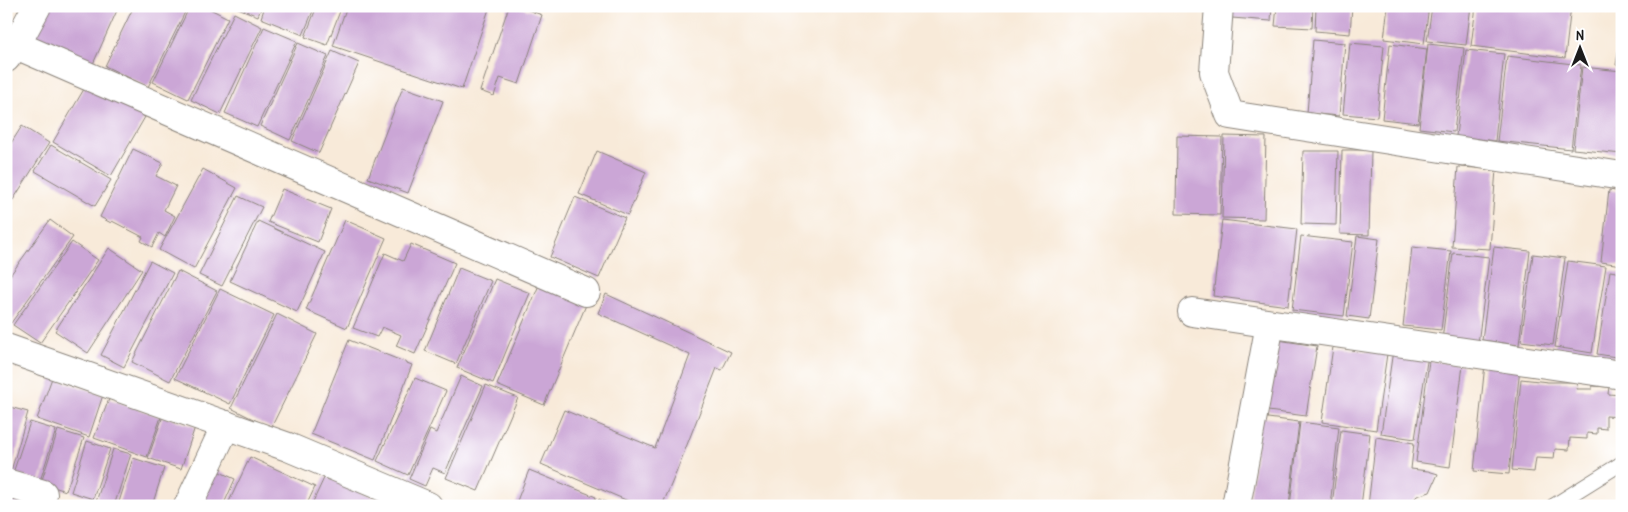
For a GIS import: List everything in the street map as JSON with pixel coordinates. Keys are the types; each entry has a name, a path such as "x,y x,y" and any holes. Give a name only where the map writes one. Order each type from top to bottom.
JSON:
{"street":[{"path":"37,6 11,52 586,292"},
{"path":"1219,6 1214,72 1230,116 1622,176"},
{"path":"1192,312 1622,375"},
{"path":"1236,506 1270,324"},
{"path":"6,348 288,447 428,506"},
{"path":"188,506 226,426"},
{"path":"6,483 43,494"}],"lane":[{"path":"1553,506 1622,463"}],"building":[{"path":"42,6 119,6 93,64 29,36"},
{"path":"134,6 188,6 148,87 105,66"},
{"path":"190,6 204,6 228,18 188,99 153,82"},
{"path":"233,6 262,6 258,16"},
{"path":"265,6 315,6 303,35 261,18"},
{"path":"317,6 342,6 327,45 305,37"},
{"path":"347,6 490,6 462,89 333,46"},
{"path":"509,6 517,6 542,15 519,84 500,78 494,96 480,91"},
{"path":"1232,6 1272,6 1271,21 1232,18"},
{"path":"1277,6 1313,6 1312,28 1275,26"},
{"path":"1316,6 1352,6 1350,34 1315,31"},
{"path":"1388,6 1429,6 1424,44 1384,39"},
{"path":"1432,6 1471,6 1466,45 1427,41"},
{"path":"1476,6 1571,6 1565,58 1471,46"},
{"path":"234,13 262,27 220,114 191,100"},
{"path":"264,27 297,41 257,127 225,113"},
{"path":"1622,35 1622,66 1616,65"},
{"path":"1313,40 1345,43 1339,116 1307,113"},
{"path":"298,43 328,56 290,140 260,126"},
{"path":"1350,43 1384,46 1377,117 1343,114"},
{"path":"1390,44 1427,49 1418,123 1382,119"},
{"path":"1428,44 1464,48 1454,132 1419,128"},
{"path":"1466,50 1504,54 1495,141 1456,136"},
{"path":"332,51 359,63 319,153 292,141"},
{"path":"1507,56 1581,65 1571,149 1497,141"},
{"path":"1582,67 1622,71 1622,154 1573,149"},
{"path":"87,84 145,117 111,176 53,142"},
{"path":"403,87 443,101 408,193 368,178"},
{"path":"22,126 49,143 13,200 6,196 6,151"},
{"path":"1177,136 1222,137 1220,215 1176,214"},
{"path":"1224,136 1266,137 1264,219 1222,218"},
{"path":"51,145 111,180 95,206 35,171"},
{"path":"133,149 163,163 156,176 176,186 164,210 175,216 165,237 159,233 152,247 141,241 143,237 100,217"},
{"path":"1342,150 1371,150 1369,235 1340,234"},
{"path":"597,151 646,172 628,215 579,194"},
{"path":"1303,151 1338,151 1336,225 1301,224"},
{"path":"1458,167 1496,169 1490,249 1452,247"},
{"path":"203,169 237,188 194,269 159,250"},
{"path":"282,189 331,209 318,242 268,222"},
{"path":"1609,190 1622,192 1622,265 1601,262"},
{"path":"238,196 262,207 222,286 199,275"},
{"path":"575,197 625,218 599,278 550,257"},
{"path":"50,220 73,237 11,323 6,320 6,281"},
{"path":"345,220 386,238 347,328 306,310"},
{"path":"1222,220 1297,229 1288,306 1213,296"},
{"path":"258,221 325,252 297,312 230,281"},
{"path":"1301,236 1353,242 1344,316 1292,310"},
{"path":"1357,236 1379,239 1369,319 1347,316"},
{"path":"72,242 98,260 40,343 13,325"},
{"path":"411,244 455,263 415,354 396,346 401,335 382,327 377,337 353,328 385,253 403,261"},
{"path":"1412,247 1451,251 1441,330 1403,326"},
{"path":"1494,247 1530,251 1519,345 1482,340"},
{"path":"109,248 142,270 88,353 55,331"},
{"path":"1453,253 1489,257 1478,344 1442,340"},
{"path":"1533,254 1565,258 1553,345 1521,341"},
{"path":"150,261 173,273 124,367 101,355"},
{"path":"1568,261 1606,266 1592,353 1555,347"},
{"path":"459,268 491,281 456,364 425,351"},
{"path":"178,271 217,291 170,381 132,362"},
{"path":"1610,271 1622,273 1622,358 1597,354"},
{"path":"495,279 530,293 493,383 457,368"},
{"path":"539,285 586,305 544,405 497,385"},
{"path":"220,289 274,315 230,404 175,378"},
{"path":"606,294 731,352 722,370 717,368 662,506 640,506 541,464 564,410 655,448 690,355 598,313"},
{"path":"277,314 317,334 271,428 231,408"},
{"path":"349,340 412,365 375,460 311,434"},
{"path":"1278,340 1317,346 1306,416 1268,411"},
{"path":"1333,347 1387,354 1376,430 1322,422"},
{"path":"1393,350 1428,355 1415,439 1381,434"},
{"path":"1429,361 1463,365 1450,467 1416,462"},
{"path":"1485,364 1520,367 1509,474 1474,471"},
{"path":"461,376 483,386 445,473 433,468 425,486 409,479 430,430 436,433"},
{"path":"52,378 103,395 89,437 37,419"},
{"path":"415,378 446,391 408,475 377,461"},
{"path":"1521,379 1548,382 1578,382 1576,389 1592,389 1592,386 1609,387 1608,394 1622,395 1622,417 1606,416 1606,429 1597,428 1597,434 1587,433 1587,439 1570,438 1569,450 1555,449 1554,459 1536,458 1534,472 1512,470"},
{"path":"486,385 518,398 478,491 446,478"},
{"path":"109,399 161,417 147,457 94,438"},
{"path":"6,406 28,412 9,478 6,478"},
{"path":"163,416 195,427 181,469 148,458"},
{"path":"1260,417 1299,422 1289,505 1250,501"},
{"path":"30,422 56,430 40,481 13,473"},
{"path":"1300,422 1339,427 1330,506 1290,506"},
{"path":"58,430 84,438 66,491 41,483"},
{"path":"1341,430 1370,434 1361,506 1332,506"},
{"path":"1376,437 1414,443 1411,469 1438,474 1430,492 1417,496 1408,506 1368,506"},
{"path":"87,441 110,449 93,499 71,492"},
{"path":"113,449 131,454 114,506 107,506 96,502"},
{"path":"250,457 315,487 306,506 227,506"},
{"path":"133,458 164,468 152,506 118,505"},
{"path":"209,467 235,479 223,506 191,506"},
{"path":"529,470 596,497 592,506 515,506"},
{"path":"325,476 391,506 311,506"},
{"path":"14,492 56,505 56,506 10,506"},
{"path":"599,499 615,506 596,506"}]}
